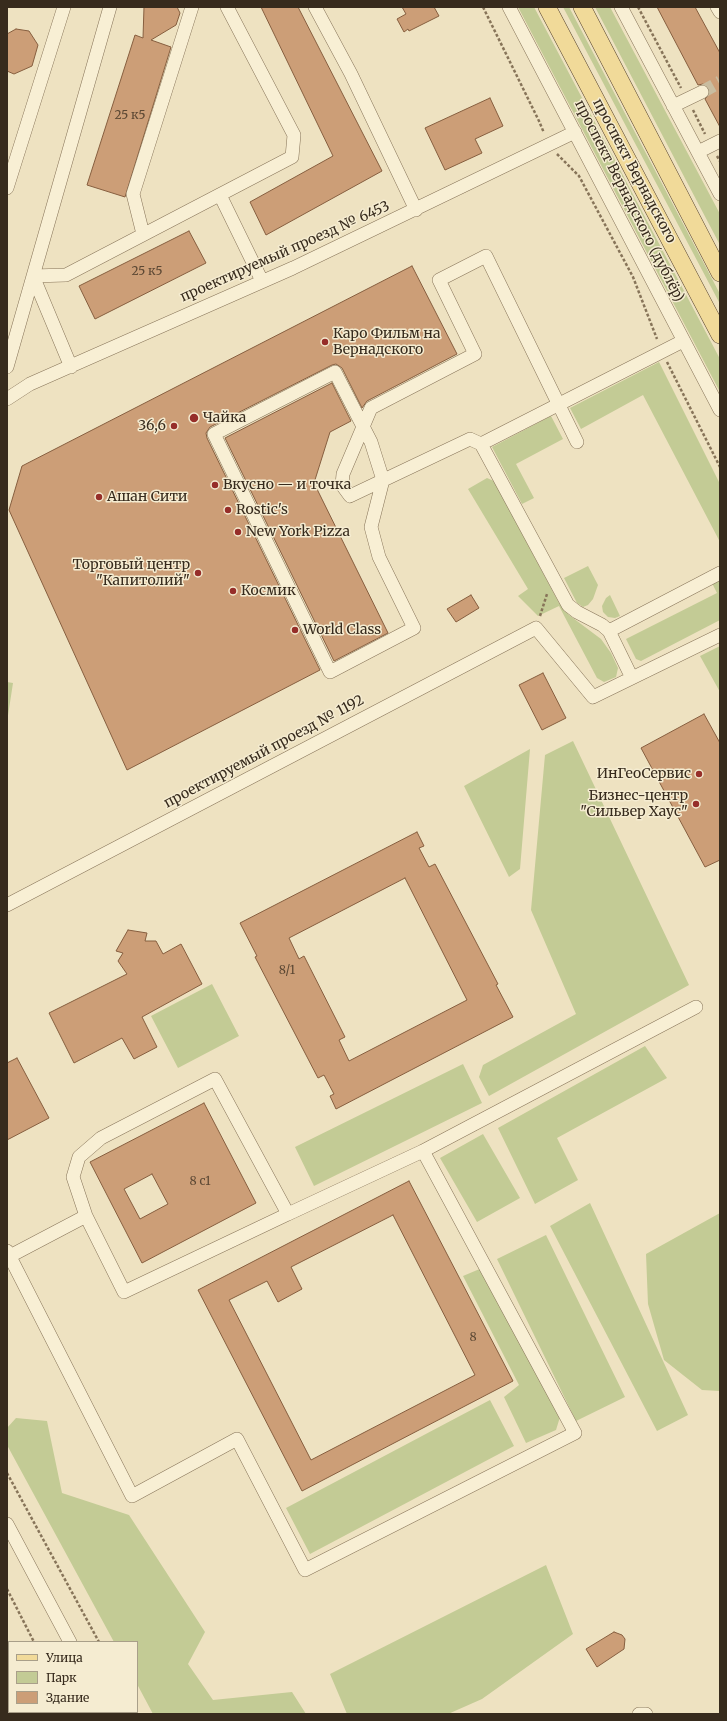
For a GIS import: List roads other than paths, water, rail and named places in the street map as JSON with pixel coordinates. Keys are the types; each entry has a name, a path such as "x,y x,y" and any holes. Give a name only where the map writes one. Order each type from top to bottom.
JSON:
{"main road":[{"name":"проспект Вернадского","path":"547,7 720,335"},
{"name":"проспект Вернадского","path":"582,7 720,273"}],"street":[{"path":"7,188 64,7"},
{"path":"7,367 110,7"},
{"path":"143,234 133,194 192,7"},
{"path":"33,276 66,275 292,157 294,135 227,7"},
{"path":"315,7 350,74 416,210"},
{"name":"проспект Вернадского (дублёр)","path":"509,7 720,410"},
{"path":"621,7 720,194"},
{"path":"717,7 720,12"},
{"path":"673,106 702,92"},
{"name":"проектируемый проезд № 6453","path":"7,399 30,384 262,282 416,210 575,132"},
{"path":"698,152 716,143"},
{"path":"220,195 262,282"},
{"path":"577,442 486,256 438,280 475,354 370,408 343,474 342,485 350,496 470,439 481,444 568,605 576,612 602,625 609,631 632,678 720,635"},
{"path":"33,276 71,367"},
{"path":"481,444 683,341"},
{"path":"335,372 371,442 383,480 371,527 379,557 414,628 330,672 214,434 335,372"},
{"path":"609,631 720,573"},
{"name":"проектируемый проезд № 1192","path":"7,905 536,628 593,697 632,678"},
{"path":"288,1214 215,1079 101,1138 79,1157 73,1177 86,1216 124,1292 423,1151 696,1007"},
{"path":"86,1216 8,1254 132,1496 237,1440 306,1570 575,1434 423,1151"},
{"path":"7,1524 69,1641"},
{"path":"639,1714 646,1714"}],"tunnel":[{"path":"702,92 720,82"}],"place":[{"name":"Каро Фильм на Вернадского","path":"325,342"},
{"name":"Чайка","path":"194,418"},
{"name":"36,6","path":"174,426"},
{"name":"Вкусно — и точка","path":"215,485"},
{"name":"Ашан Сити","path":"99,497"},
{"name":"Rostic's","path":"228,510"},
{"name":"New York Pizza","path":"238,532"},
{"name":"Торговый центр \"Капитолий\"","path":"198,573"},
{"name":"Космик","path":"233,591"},
{"name":"World Class","path":"295,630"},
{"name":"ИнГеоСервис","path":"699,774"},
{"name":"Бизнес-центр \"Сильвер Хаус\"","path":"696,804"}]}
